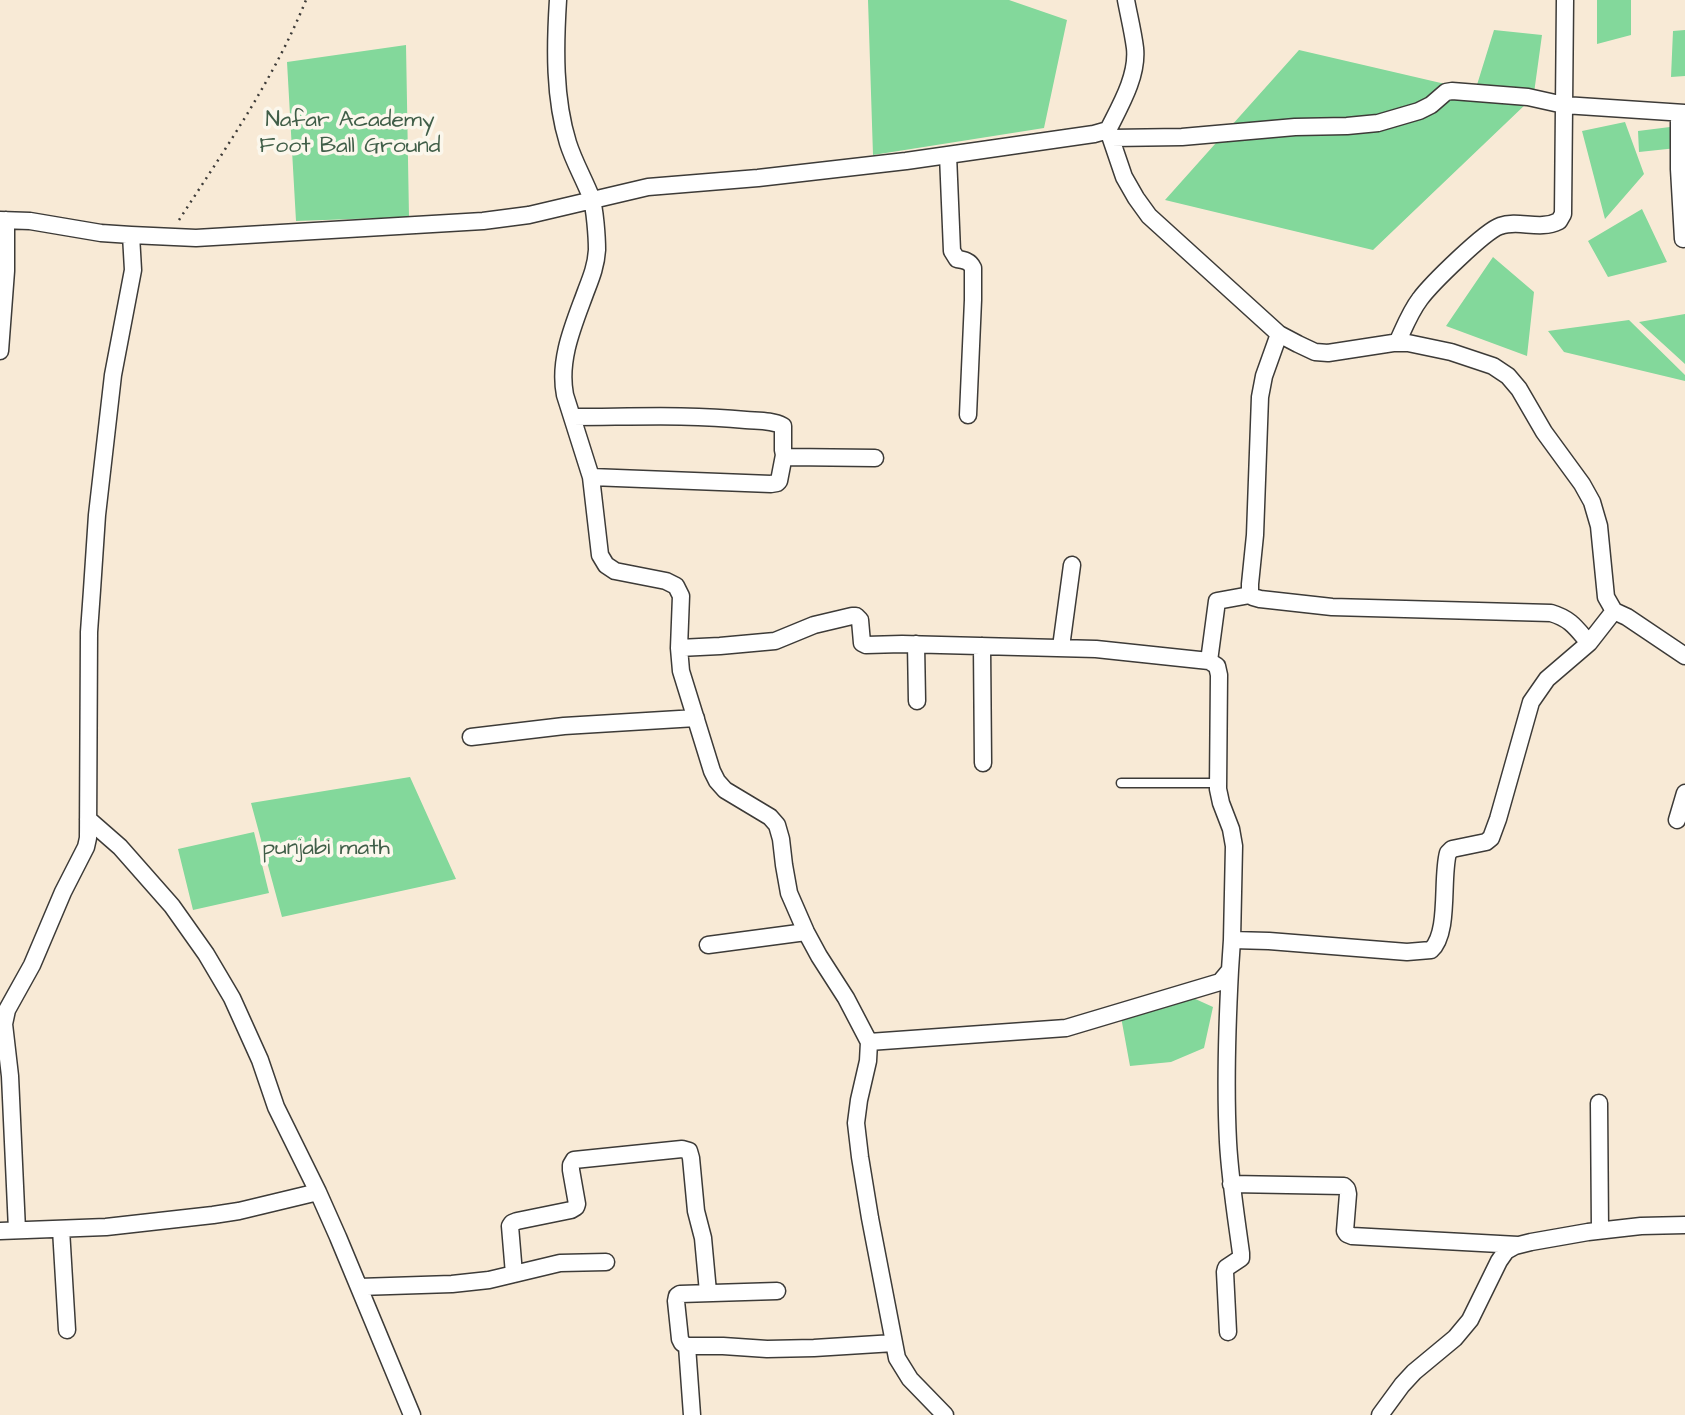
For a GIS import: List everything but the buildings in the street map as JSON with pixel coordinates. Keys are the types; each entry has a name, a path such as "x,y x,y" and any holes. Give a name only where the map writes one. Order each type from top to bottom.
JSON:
{"street":[{"path":"558,0 556,25 561,117 568,145 593,201 597,249 595,269 571,332 562,381 591,477 600,555 606,565 615,571 666,581 676,586 681,596 681,671 712,771 726,790 770,817 777,825 789,893 806,932 869,1042 856,1123 897,1358 910,1379 945,1415"},
{"path":"1126,0 1135,50 1134,68 1109,134 1124,177 1149,216 1279,334 1315,352 1328,353 1408,343 1442,349 1493,366 1508,376 1519,388 1544,432 1592,502 1599,526 1606,597 1614,611 1685,656"},
{"path":"1397,343 1420,299 1488,233 1506,225 1552,225 1559,221 1563,214 1565,0"},
{"path":"0,351 6,271 3,220 30,221 131,236 196,238 483,221 529,215 648,187 772,177 1077,137 1109,134 1182,137 1378,123 1419,111 1446,92 1452,91 1528,97 1564,105 1682,113 1679,169 1683,239"},
{"path":"948,155 952,251 957,259 967,261 972,268 968,415"},
{"path":"18,1230 10,1076 4,1024 8,1010 32,965 88,838 89,632 95,540 113,375 133,270 131,236"},
{"path":"1250,595 1256,524 1260,397 1264,376 1279,334"},
{"path":"572,417 701,417 774,422 783,426 784,455 777,483 591,477"},
{"path":"784,455 875,458"},
{"path":"1061,648 1072,565"},
{"path":"1209,660 1217,601 1250,595 1260,599 1332,607 1551,613 1564,617 1589,643"},
{"path":"1232,940 1407,953 1435,947 1442,926 1448,853 1452,849 1486,842 1491,838 1531,702 1547,679 1589,643 1614,611"},
{"path":"679,648 775,640 822,622 856,616 860,620 862,643 873,645 1096,649 1209,660 1217,666 1218,783 1234,846 1227,1058 1228,1140 1241,1253 1241,1258 1226,1268 1225,1272 1228,1332"},
{"path":"916,644 917,701"},
{"path":"982,646 983,763"},
{"path":"471,737 564,726 696,718"},
{"path":"1677,820 1685,793"},
{"path":"88,819 125,853 164,897 206,954 232,998 260,1060 276,1107 318,1192 412,1415"},
{"path":"708,944 806,932"},
{"path":"869,1042 1066,1028 1220,982 1230,970"},
{"path":"1599,1103 1600,1230"},
{"path":"514,1274 510,1226 517,1221 576,1207 571,1170 574,1160 682,1149 690,1153 708,1292"},
{"path":"1231,1184 1343,1186 1348,1194 1345,1231 1352,1236 1519,1245 1600,1230 1685,1225"},
{"path":"0,1231 106,1227 239,1211 318,1192"},
{"path":"61,1229 67,1330"},
{"path":"1381,1415 1413,1372 1455,1338 1470,1320 1499,1261 1506,1251 1519,1245"},
{"path":"359,1287 452,1284 489,1280 560,1263 606,1262"},
{"path":"777,1291 684,1293 677,1296 681,1343 687,1346 767,1349 894,1343"},
{"path":"687,1346 692,1415"}],"lane":[{"path":"1121,783 1218,783"}],"path":[{"path":"167,237 270,77 306,0"}],"green space":[{"path":"868,0 1009,0 1067,20 1044,128 873,155"},
{"path":"1597,0 1631,0 1631,35 1597,44"},
{"path":"1494,30 1542,35 1534,93 1476,88"},
{"path":"1685,30 1685,76 1671,77 1673,31"},
{"name":"Nafar Academy Foot Ball Ground","path":"406,45 409,217 296,221 287,62"},
{"path":"1299,50 1527,103 1373,250 1165,200"},
{"path":"1625,122 1644,174 1605,219 1582,131"},
{"path":"1678,126 1677,148 1639,152 1638,131"},
{"path":"1642,209 1667,262 1608,277 1588,241"},
{"path":"1493,257 1534,292 1527,356 1446,326"},
{"path":"1685,314 1685,364 1639,322"},
{"path":"1629,320 1685,375 1685,381 1564,352 1548,331"},
{"name":"punjabi math","path":"410,777 456,879 282,917 251,803"},
{"path":"254,832 269,893 193,910 178,849"},
{"path":"1191,997 1213,1007 1204,1048 1171,1062 1130,1066 1121,1017"}]}
